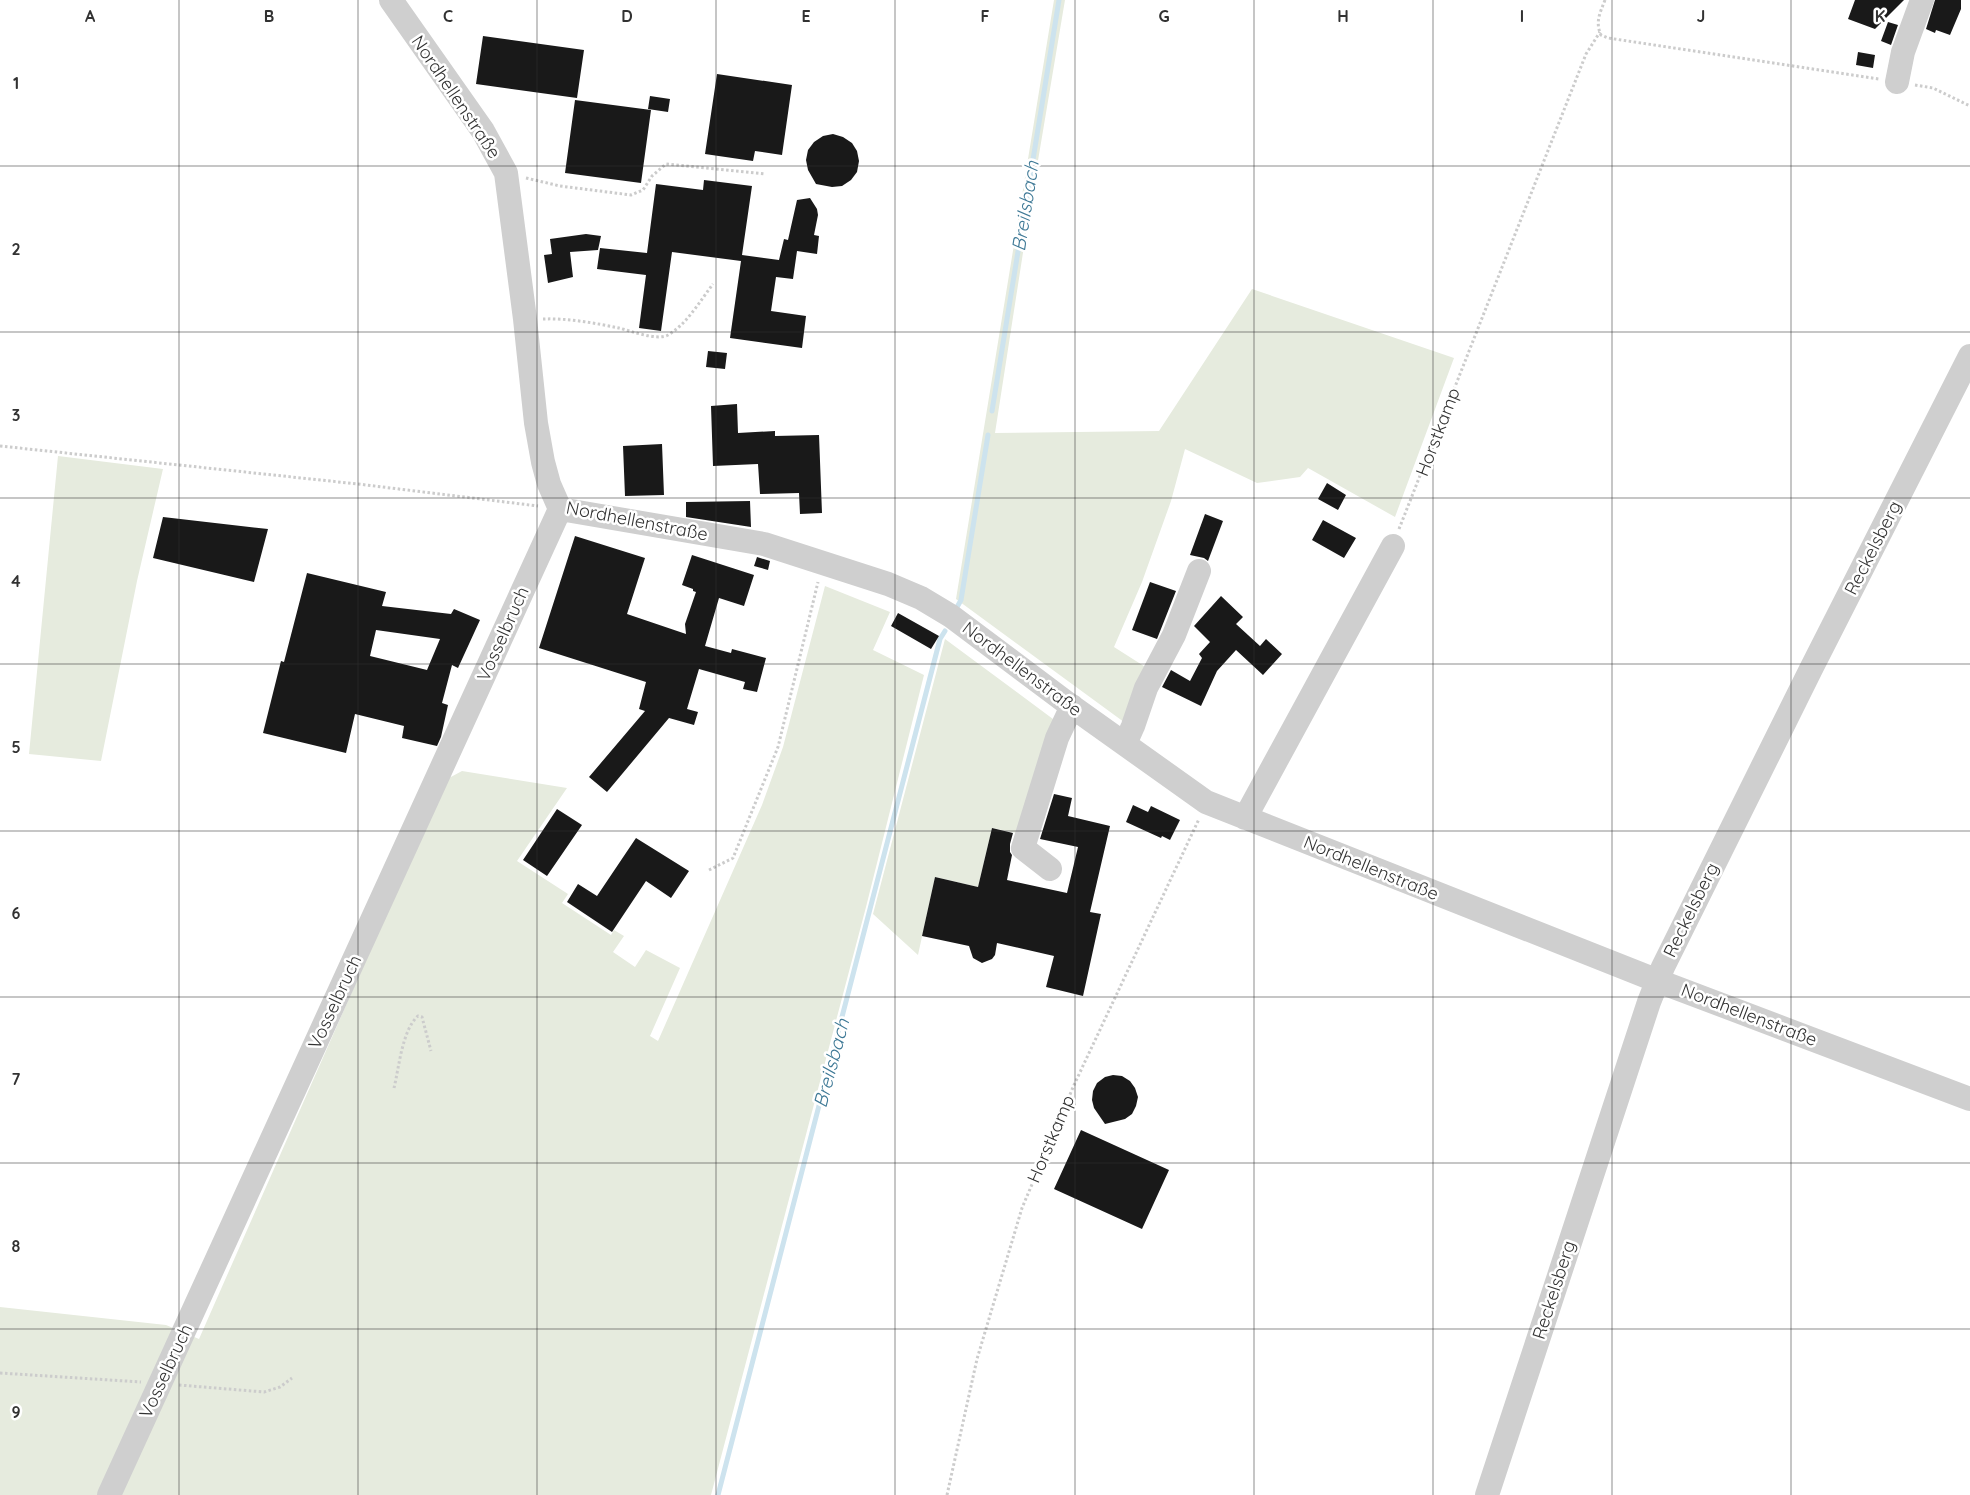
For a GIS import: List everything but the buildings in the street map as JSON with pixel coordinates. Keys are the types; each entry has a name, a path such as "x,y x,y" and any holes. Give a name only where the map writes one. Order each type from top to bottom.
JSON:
{"street":[{"name":"Nordhellenstraße","path":"391,0 483,131 506,173 542,462 560,509 764,544 888,584 921,598 952,616 1072,706 1206,802 1658,981 1970,1099"},
{"path":"1897,82 1903,52 1922,0"},
{"name":"Reckelsberg","path":"1487,1495 1663,967 1970,356"},
{"name":"Vosselbruch","path":"110,1495 560,509"},
{"path":"1245,818 1393,546"},
{"path":"1124,744 1133,726 1146,688 1174,635 1199,571"},
{"path":"1050,869 1023,848 1057,738 1072,706"}],"path":[{"path":"1605,0 1597,20 1600,35 1608,38 1933,88 1970,106"},
{"name":"Horstkamp","path":"1393,546 1586,54 1600,32"},
{"path":"506,173 560,186 632,195 643,190 652,176 666,164 765,174"},
{"path":"525,319 556,318 619,328 655,337 666,337 685,321 713,284"},
{"path":"0,446 377,486 518,502 560,509"},
{"path":"709,870 733,858 778,747 823,562"},
{"name":"Horstkamp","path":"947,1495 977,1359 1022,1208 1074,1085 1206,802"},
{"path":"394,1088 406,1034 418,1016 422,1017 430,1051"}],"shaded area":[{"path":"1054,0 1065,0 995,433 1159,431 1252,289 1454,358 1395,517 1308,468 1300,477 1257,483 1185,449 1171,501 1142,582 1114,647 1147,668 1128,725 956,599"},
{"path":"58,456 163,469 137,581 101,761 29,754"},
{"path":"825,586 890,612 873,650 924,675 866,907 711,1495 0,1495 0,1307 166,1325 199,1339 392,901 449,778 462,771 567,788 517,861 568,894 562,903 611,935 614,930 624,936 613,952 635,967 646,950 680,968 650,1036 658,1041 762,805 783,747"},
{"path":"945,639 1057,722 1022,834 992,828 978,887 935,877 918,955 873,914"}],"waterway":[{"name":"Breilsbach","path":"992,411 1059,0"},
{"name":"Breilsbach","path":"956,609 961,600 988,435"},
{"name":"Breilsbach","path":"718,1495 940,639 945,631"}]}
